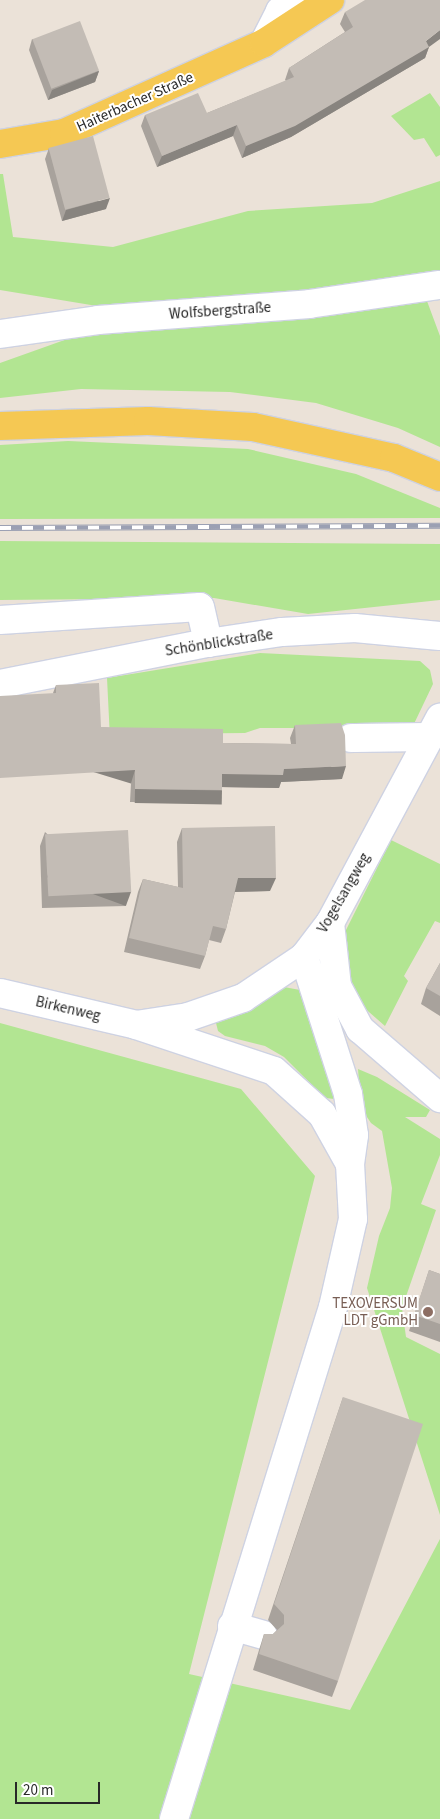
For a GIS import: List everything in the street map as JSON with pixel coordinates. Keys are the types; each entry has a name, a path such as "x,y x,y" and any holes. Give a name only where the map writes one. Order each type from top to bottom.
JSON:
{"main road":[{"name":"Haiterbacher Straße","path":"0,144 64,133 264,43 330,0"},
{"path":"0,426 148,421 253,427 394,458 440,476"}],"street":[{"path":"264,43 280,11 293,0"},
{"name":"Wolfsbergstraße","path":"0,334 98,320 309,304 440,285"},
{"path":"0,620 200,607 208,642"},
{"name":"Schönblickstraße","path":"0,684 208,642 282,632 354,628 440,636"},
{"path":"351,738 435,728"},
{"name":"Vogelsangweg","path":"136,1026 188,1017 243,998 304,957 330,923 435,728"},
{"path":"330,923 337,986 360,1028 440,1098"},
{"path":"174,1819 232,1626 333,1307 353,1219 350,1164 354,1135 348,1094 304,957"},
{"name":"Birkenweg","path":"0,993 136,1026 274,1071 322,1114 350,1164"},
{"path":"232,1626 263,1635"}],"green space":[{"path":"430,93 440,107 440,155 436,157 424,138 414,140 391,116"},
{"path":"0,174 3,174 13,237 113,247 248,211 372,203 440,181 440,274 424,293 440,336 440,447 398,428 316,403 230,392 81,389 0,398 0,363 101,327 97,306 0,290"},
{"path":"68,441 248,449 356,474 440,508 440,518 0,519 0,445"},
{"path":"0,541 440,544 440,600 308,614 214,598 0,600"},
{"path":"260,653 420,661 430,670 433,684 412,728 260,728 245,733 147,734 110,739 107,678"},
{"path":"391,840 440,864 440,923 435,921 404,976 408,981 385,1026 353,998 347,978 344,934"},
{"path":"284,987 300,990 305,998 336,1089 334,1099 326,1098 284,1057 265,1046 225,1036 218,1031 216,1023"},
{"path":"0,1023 241,1089 315,1176 189,1674 350,1710 440,1539 440,1819 0,1819"},
{"path":"358,1069 377,1077 430,1110 426,1117 405,1117 440,1139 440,1155 421,1204 436,1210 402,1308 406,1337 440,1354 440,1515 367,1288 379,1236 390,1208 392,1188 382,1131 371,1123 361,1108"}],"building":[{"path":"365,0 440,0 440,30 426,41 429,47 295,126 246,146 237,125 162,156 145,115 198,93 207,113 294,77 289,68 353,27 345,12"},
{"path":"80,21 99,70 51,89 32,39"},
{"path":"93,136 110,198 65,210 49,148"},
{"path":"99,683 101,727 223,729 223,743 296,744 295,725 341,723 345,735 346,766 284,769 283,775 222,774 222,790 135,789 135,770 0,778 0,696 56,693 56,685"},
{"path":"275,826 276,878 238,878 226,929 213,926 205,956 129,938 143,879 183,888 182,828"},
{"path":"128,830 131,892 48,896 45,834"},
{"path":"440,963 440,996 426,988"},
{"path":"429,1270 440,1274 440,1324 414,1315"},
{"path":"343,1397 423,1424 338,1681 259,1654 264,1634 273,1634 284,1624 284,1615 274,1604"}],"railway":[{"path":"0,528 440,526"}],"place":[{"name":"TEXOVERSUM LDT gGmbH","path":"428,1312"}]}
